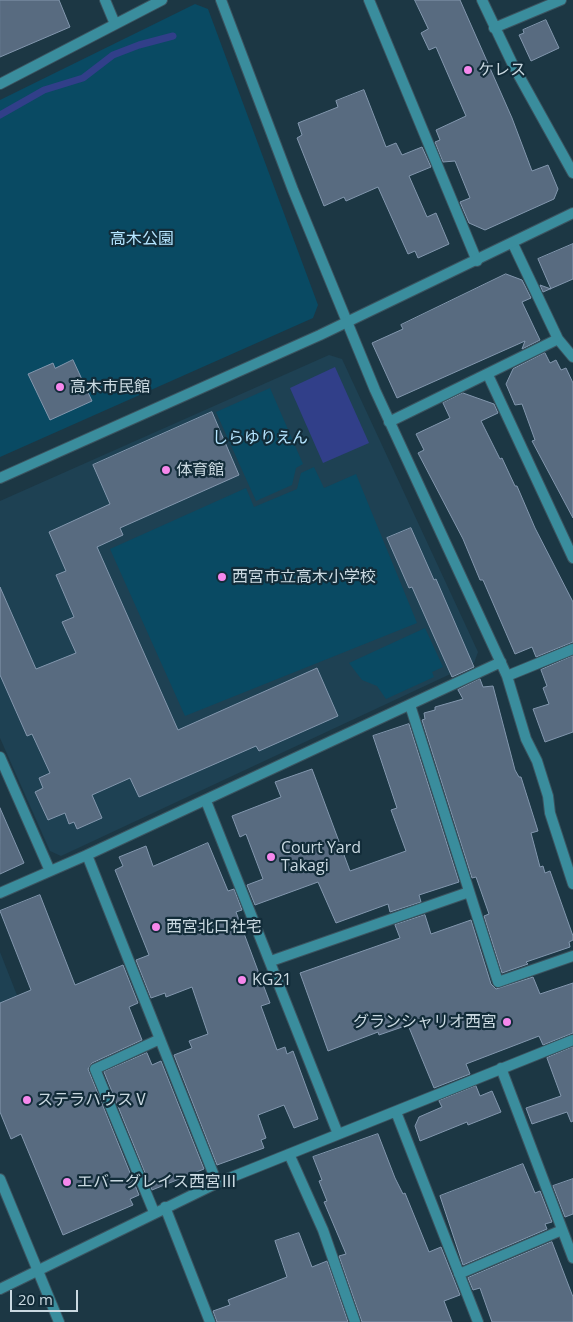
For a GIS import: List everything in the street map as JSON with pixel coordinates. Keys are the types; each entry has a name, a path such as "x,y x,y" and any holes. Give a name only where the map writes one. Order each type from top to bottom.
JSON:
{"street":[{"path":"105,0 115,24"},
{"path":"0,84 162,0"},
{"path":"221,0 293,190 389,422 507,676 526,738 538,761 548,796 550,814 573,884"},
{"path":"369,0 477,261"},
{"path":"482,0 494,28 573,173"},
{"path":"494,28 561,0"},
{"path":"0,478 347,322 477,261 573,213"},
{"path":"512,244 558,338 573,357"},
{"path":"389,422 488,375 558,338"},
{"path":"488,375 573,558"},
{"path":"507,676 573,650"},
{"path":"0,893 87,855 501,662"},
{"path":"410,705 498,982 573,956"},
{"path":"0,757 50,872"},
{"path":"206,800 338,1134"},
{"path":"87,855 217,1183"},
{"path":"271,961 469,892"},
{"path":"154,1212 95,1069 160,1039"},
{"path":"0,1289 154,1212 217,1183 573,1040"},
{"path":"501,1068 573,1258"},
{"path":"396,1112 478,1322"},
{"path":"289,1154 322,1230 355,1322"},
{"path":"0,1179 59,1322"},
{"path":"165,1208 210,1322"},
{"path":"459,1274 562,1230"}],"shaded area":[{"name":"西宮市立高木小学校","path":"329,355 342,359 478,652 474,663 61,856 50,851 0,738 0,501"},
{"path":"0,952 42,1059 0,1074"}],"green space":[{"name":"高木公園","path":"195,4 208,9 318,305 313,318 0,457 0,100"},
{"name":"しらゆりえん","path":"270,388 303,464 296,468 292,485 256,501 216,412"},
{"path":"314,467 324,488 356,474 417,623 185,716 110,549 246,488 254,507 297,489 301,473"},
{"path":"425,628 443,667 432,672 434,677 386,699 377,686 362,680 349,663"}],"water":[{"path":"335,367 369,443 323,463 290,388"}],"building":[{"path":"0,0 59,0 70,27 0,57"},
{"path":"415,0 460,0 512,118 532,171 548,165 558,189 554,199 485,230 469,223 460,202 470,198 455,161 443,162 435,142 440,140 436,130 466,116 436,47 429,50 421,33 428,29"},
{"path":"546,20 559,48 531,61 519,35 524,33 523,30"},
{"path":"364,90 386,147 396,143 402,155 422,147 431,167 409,176 427,217 436,213 449,244 418,258 415,251 408,254 378,187 346,201 344,197 324,206 297,138 302,135 298,123 338,107 336,101"},
{"path":"573,244 573,279 551,289 538,259"},
{"path":"506,274 522,280 531,298 522,302 540,340 522,349 525,341 397,398 372,343 403,329 401,325"},
{"path":"540,285 550,289 543,292"},
{"path":"545,353 550,363 556,360 561,370 566,368 573,383 573,518 532,441 535,440 522,404 515,405 506,384 513,369"},
{"name":"高木市民館","path":"73,360 92,401 50,420 28,374 53,363 55,368"},
{"path":"463,393 494,404 498,413 481,421 500,459 502,458 515,486 517,486 535,528 573,602 573,642 536,657 532,647 515,654 483,580 480,580 463,539 418,453 424,450 416,434 450,418 443,403"},
{"path":"212,412 239,475 120,528 123,535 97,547 178,730 317,668 338,716 259,751 256,746 139,797 130,778 92,795 102,818 77,829 74,822 69,824 65,813 48,820 35,792 43,788 39,778 50,773 32,734 27,736 0,675 0,587 36,669 76,653 62,622 74,617 56,575 66,571 49,532 110,504 93,465"},
{"path":"411,528 434,580 436,579 474,667 452,677 412,587 409,588 387,538"},
{"path":"573,656 573,732 545,742 533,709 549,704 543,688 547,686 541,670"},
{"path":"480,679 483,687 493,686 515,770 519,777 521,777 538,831 531,833 540,867 543,866 545,873 550,871 573,936 573,940 569,942 570,947 526,962 528,964 502,973 484,916 489,914 476,877 472,878 422,720 425,719 424,713 435,710 435,707 463,699 458,690"},
{"path":"409,724 459,882 419,895 421,902 390,912 388,904 336,923 318,882 255,905 247,885 263,879 246,834 240,837 232,816 281,797 275,782 312,769 350,871 406,851 391,810 397,808 373,736"},
{"path":"0,808 24,863 0,874"},
{"path":"208,843 228,891 234,889 242,910 236,912 270,1003 261,1006 277,1050 285,1047 287,1054 293,1051 318,1119 294,1128 284,1105 258,1115 266,1138 261,1140 264,1148 217,1165 174,1055 192,1048 189,1041 208,1034 192,987 166,997 165,993 151,998 136,960 149,955 115,870 123,866 119,857 146,846 153,866"},
{"path":"40,895 75,985 123,965 138,1003 129,1007 142,1040 92,1063 88,1069 139,1195 130,1199 133,1205 63,1235 21,1134 11,1139 0,1112 0,1003 31,990 0,911"},
{"path":"425,915 431,934 471,920 491,984 496,989 533,977 540,994 573,983 573,1033 543,1045 539,1036 466,1064 470,1074 434,1088 408,1025 379,1035 378,1032 328,1051 300,973 400,938 395,925"},
{"path":"573,1047 573,1121 571,1122 567,1112 532,1124 526,1108 561,1096 547,1058"},
{"path":"147,1053 152,1065 161,1061 204,1169 152,1190 104,1072"},
{"path":"476,1086 480,1096 492,1091 501,1112 468,1125 467,1122 420,1141 415,1126 419,1117 442,1107 439,1101"},
{"path":"378,1134 395,1178 403,1194 405,1193 429,1252 441,1247 460,1295 444,1301 452,1322 362,1322 339,1256 346,1254 324,1202 327,1201 319,1181 322,1180 313,1157"},
{"path":"523,1164 535,1193 540,1191 552,1222 545,1224 547,1229 463,1265 440,1196"},
{"path":"573,1179 573,1214 565,1217 553,1186"},
{"path":"299,1233 312,1267 327,1261 348,1322 217,1322 213,1311 230,1305 228,1300 287,1277 275,1241"},
{"path":"552,1242 573,1297 573,1322 492,1322 480,1288 473,1290 468,1278"}],"waterway":[{"path":"0,115 44,90 83,78 113,55 139,45 173,36"}],"place":[{"name":"ケレス","path":"468,70"},
{"name":"高木市民館","path":"60,387"},
{"name":"体育館","path":"166,470"},
{"name":"西宮市立高木小学校","path":"222,577"},
{"name":"Court Yard Takagi","path":"271,857"},
{"name":"西宮北口社宅","path":"156,927"},
{"name":"KG21","path":"242,980"},
{"name":"グランシャリオ西宮","path":"507,1022"},
{"name":"ステラハウスⅤ","path":"27,1100"},
{"name":"エバーグレイス西宮Ⅲ","path":"67,1182"}]}
